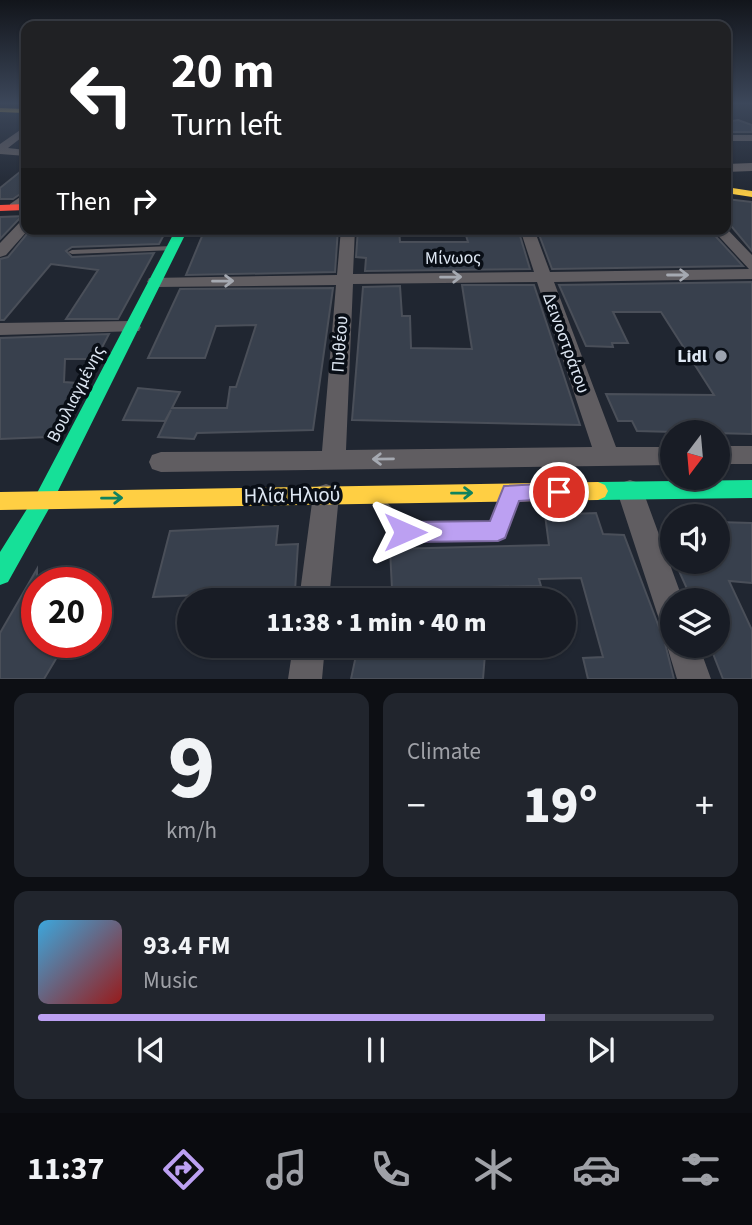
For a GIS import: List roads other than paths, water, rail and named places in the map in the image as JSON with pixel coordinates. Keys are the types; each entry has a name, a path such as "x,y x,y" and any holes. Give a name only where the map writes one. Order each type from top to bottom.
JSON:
{"main road":[{"path":"731,191 752,194"},
{"path":"731,198 752,201"},
{"name":"Βουλιαγμένης","path":"0,574 44,499 179,235"},
{"name":"Ηλία Ηλιού","path":"0,501 752,489"}],"street":[{"path":"0,150 18,136"},
{"path":"731,138 752,137"},
{"path":"0,150 21,152"},
{"path":"731,169 752,167"},
{"path":"0,252 21,229"},
{"name":"Πυθέου","path":"332,460 348,235"},
{"name":"Δεινοστράτου","path":"529,235 607,456"},
{"path":"724,235 752,265"},
{"name":"Μίνωος","path":"155,282 752,274"},
{"path":"0,329 132,327"},
{"path":"730,455 752,455"},
{"name":"Ηλία Ηλιού","path":"160,462 660,456"},
{"path":"630,491 663,588"},
{"path":"315,588 326,495"},
{"path":"305,679 308,658"},
{"path":"687,658 694,679"}],"lane":[{"path":"72,252 172,248"},
{"path":"370,494 405,532 471,532 498,531 512,492"}],"place":[{"name":"Lidl","path":"721,356"}]}
